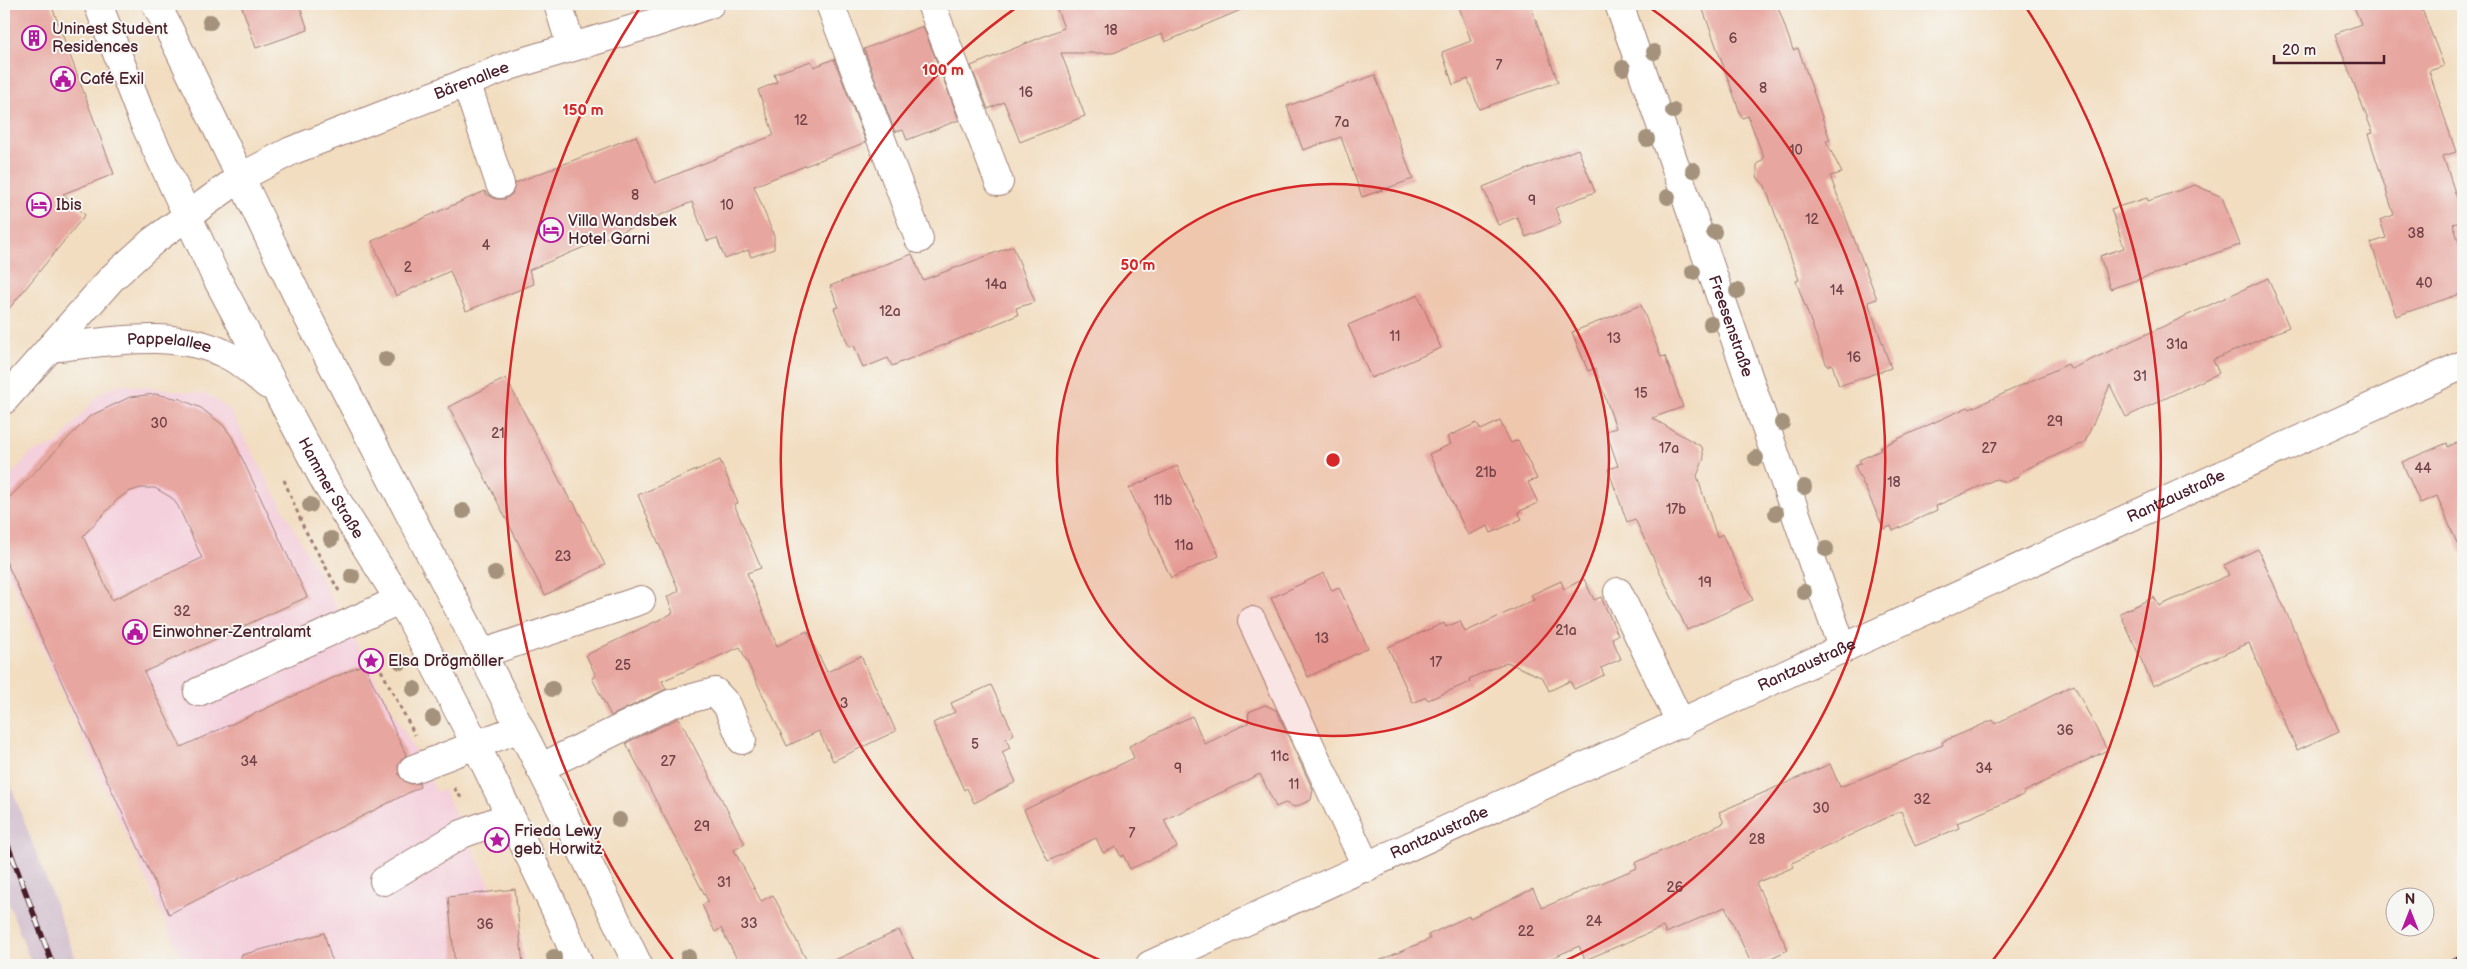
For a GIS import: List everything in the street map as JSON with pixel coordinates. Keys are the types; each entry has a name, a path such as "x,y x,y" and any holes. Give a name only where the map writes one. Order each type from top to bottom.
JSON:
{"main road":[{"name":"Hammer Straße","path":"98,4 142,118 214,273 327,485 400,600 476,745 561,920 579,965"},
{"path":"156,4 285,271 520,728 638,965"},
{"path":"558,4 571,46"},
{"name":"Bärenallee","path":"186,216 241,177 300,147 466,82 571,46 654,23 710,4"},
{"path":"830,4 919,239"},
{"path":"931,4 999,182"},
{"name":"Freesenstraße","path":"1619,4 1843,650"},
{"path":"466,82 500,184"},
{"path":"4,400 112,278 152,241 186,216"},
{"name":"Pappelallee","path":"50,348 109,342 170,339 203,345 232,357 276,391"},
{"name":"Rantzaustraße","path":"1150,965 1367,868 2463,365"},
{"path":"1618,592 1681,724"},
{"path":"198,692 400,600"},
{"path":"482,654 641,600"},
{"path":"1252,621 1367,868"},
{"path":"540,768 670,704 715,692 726,705 742,740"},
{"path":"413,769 520,728"},
{"path":"384,881 462,834 510,816"}],"shaded area":[{"path":"120,384 206,394 229,409 437,792 444,790 493,891 515,889 522,951 526,965 185,965 4,564 4,483 31,453 57,444 101,392"},
{"path":"4,767 78,965 32,965 4,891"}],"building":[{"name":"Ibis","path":"4,4 51,4 114,174 63,194 85,215 4,315"},
{"path":"241,4 299,4 308,30 256,48"},
{"path":"1055,4 1255,4 1165,42 1162,34 1113,53 1061,53 1085,116 1020,142 1004,102 988,109 971,66 1064,28"},
{"path":"1458,4 1530,4 1558,82 1479,109 1468,79 1453,85 1442,52 1471,41"},
{"path":"1701,4 1777,4 1793,50 1798,48 1830,140 1826,141 1842,173 1830,176 1877,299 1868,302 1891,368 1839,386 1832,364 1827,366 1796,281 1799,280 1765,186 1757,177 1757,165 1764,158 1748,116 1742,118"},
{"path":"2353,4 2420,4 2444,66 2429,71 2456,152 2443,156 2463,217 2463,221 2453,224 2463,255 2463,293 2396,316 2371,243 2386,238 2380,220 2394,215 2368,134 2373,133 2335,34 2361,24"},
{"path":"923,26 959,120 907,140 903,130 895,132 864,49"},
{"path":"834,59 866,142 754,186 774,236 774,249 751,257 748,250 725,259 717,238 707,241 692,202 529,270 534,284 466,311 450,271 396,296 372,241 485,191 486,194 496,199 505,199 512,194 515,183 636,136 655,183 774,135 758,90 777,82 774,74 811,61 814,67"},
{"path":"1375,75 1413,179 1362,197 1341,137 1303,150 1287,106"},
{"path":"1578,149 1595,192 1555,208 1561,223 1526,237 1517,217 1498,225 1483,187"},
{"path":"2195,185 2222,197 2240,245 2110,289 2100,256 2124,248 2111,209 2147,198 2148,201"},
{"path":"1013,246 1035,302 1016,308 1018,315 892,366 888,358 863,368 854,345 849,347 834,308 839,307 830,286 912,254 923,280"},
{"path":"2268,278 2289,327 2213,360 2219,373 2126,417 2110,385 2085,442 2022,471 2017,477 2006,482 1996,479 1936,506 1937,510 1893,531 1891,526 1884,529 1855,466 1861,463 1859,460 1881,450 1880,447 1968,407 1970,409 2068,364 2071,369"},
{"path":"1418,295 1441,348 1371,378 1348,325"},
{"path":"1641,305 1661,357 1665,356 1683,407 1652,418 1702,447 1704,458 1697,476 1717,537 1722,534 1753,600 1687,630 1635,519 1627,522 1608,469 1618,466 1606,431 1616,428 1595,368 1588,371 1572,332"},
{"path":"506,378 571,502 573,501 605,565 545,595 449,407"},
{"name":"Einwohner-Zentralamt","path":"155,394 180,399 201,408 223,425 232,437 307,597 144,672 181,747 364,664 406,755 398,766 399,775 404,781 411,784 419,783 420,787 169,914 4,557 4,503 90,416 130,397","holes":["141,488 155,488 172,498 178,506 202,558 112,600 83,536 117,500 128,492"]},
{"path":"1500,421 1511,443 1518,440 1537,479 1528,482 1538,503 1518,512 1522,519 1491,533 1488,526 1468,535 1429,454 1451,444 1447,437 1477,423 1481,430"},
{"path":"2463,440 2463,557 2437,496 2420,503 2402,462 2447,443 2448,447"},
{"path":"720,460 738,503 734,504 761,568 747,573 777,646 807,631 827,672 861,656 896,731 833,761 819,731 787,746 740,647 662,681 666,689 611,716 592,678 596,676 586,655 673,613 667,597 679,591 638,495"},
{"path":"1177,466 1219,556 1171,578 1129,488"},
{"path":"2258,549 2339,731 2297,750 2249,643 2153,686 2120,613 2154,597 2159,606 2229,575 2224,565"},
{"path":"1324,573 1332,591 1339,588 1368,648 1308,677 1271,598"},
{"path":"1584,579 1594,600 1601,597 1618,635 1612,638 1621,659 1601,668 1604,675 1574,689 1570,681 1549,691 1543,678 1507,662 1469,679 1470,682 1428,700 1426,697 1413,703 1388,647 1444,623 1446,627 1460,621 1465,632 1534,600 1531,595 1561,581 1564,589"},
{"path":"991,685 1014,734 1006,739 1010,748 1002,752 1016,782 974,803 967,788 964,790 933,723 955,712 951,703"},
{"path":"2074,685 2107,750 2024,792 2025,794 1957,823 1959,828 1915,846 1901,811 1792,863 1794,867 1756,883 1788,950 1756,965 1752,965 1725,907 1666,933 1663,927 1585,960 1579,946 1536,965 1369,965 1430,939 1428,935 1469,916 1470,918 1533,889 1542,908 1637,868 1635,863 1724,823 1719,812 1830,764 1840,787 1943,745 1942,742 1993,720 1995,724"},
{"path":"1265,705 1276,710 1313,790 1311,800 1295,807 1285,803 1276,807 1260,774 1164,820 1177,847 1130,869 1123,855 1121,857 1116,847 1103,853 1096,838 1048,861 1024,810 1134,758 1129,746 1192,716 1205,744 1248,723 1249,712"},
{"path":"679,718 745,844 734,850 761,901 773,895 809,965 740,965 721,928 715,932 702,905 708,901 626,743"},
{"path":"515,889 523,965 455,965 448,897"},
{"path":"899,930 916,965 825,965"},
{"path":"324,933 333,965 242,965 241,955"}],"railway":[{"path":"4,835 53,965"},
{"path":"2443,965 2463,957"}],"place":[{"name":"Uninest Student Residences","path":"34,38"},
{"name":"Café Exil","path":"63,79"},
{"name":"Ibis","path":"39,205"},
{"name":"Villa Wandsbek Hotel Garni","path":"551,230"},
{"name":"Einwohner-Zentralamt","path":"135,632"},
{"name":"Elsa Drögmöller","path":"371,661"},
{"name":"Frieda Lewy geb. Horwitz","path":"497,840"}]}
